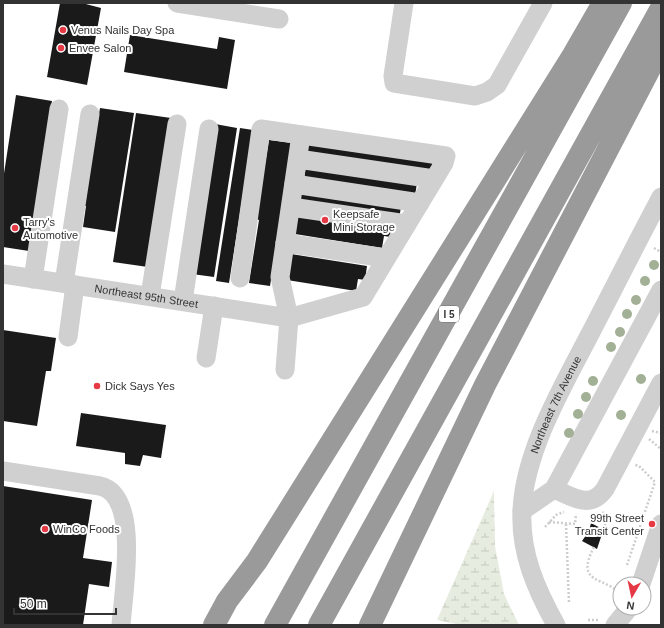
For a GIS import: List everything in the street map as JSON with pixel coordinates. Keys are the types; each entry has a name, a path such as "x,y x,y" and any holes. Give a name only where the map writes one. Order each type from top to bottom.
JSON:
{"highway":[{"path":"214,625 227,601 256,561 324,454 569,62 603,3"},
{"name":"I 5","path":"275,625 621,3"},
{"path":"319,625 661,8"},
{"path":"370,625 485,385 652,63 661,40"}],"street":[{"path":"177,3 279,19"},
{"path":"404,3 393,76 394,83 475,96 497,84 543,3"},
{"path":"33,278 59,109"},
{"path":"68,337 70,284 90,114"},
{"path":"150,296 177,124"},
{"path":"183,301 209,129"},
{"path":"240,278 261,129 446,156 444,163 363,297 289,318"},
{"path":"285,370 289,318 280,277 302,135"},
{"path":"298,159 434,179"},
{"path":"294,184 420,203"},
{"name":"Northeast 7th Avenue","path":"556,625 530,571 522,530 522,511 528,474 554,405 656,217 661,197"},
{"path":"290,207 407,224"},
{"path":"285,243 386,258"},
{"name":"Northeast 95th Street","path":"3,274 289,318"},
{"path":"522,511 554,489 661,290"},
{"path":"206,358 214,306"},
{"path":"554,489 586,501 597,498 605,489 661,384"},
{"path":"3,471 104,486 115,494 120,504 127,535 121,625"},
{"path":"644,576 661,524"},
{"path":"615,625 622,616"}],"path":[{"path":"654,248 661,252"},
{"path":"652,430 661,433"},
{"path":"648,438 661,448"},
{"path":"627,565 655,482 640,466 634,464"},
{"path":"549,522 575,524 576,511"},
{"path":"603,511 605,526 603,530"},
{"path":"566,524 569,603"},
{"path":"594,547 588,563 590,574 596,581 612,590"}],"green space":[{"path":"494,491 495,546 504,594 519,625 461,625 437,620"}],"building":[{"path":"60,3 82,3 101,8 87,85 47,77"},
{"path":"130,35 217,49 219,37 235,40 227,89 124,72"},
{"path":"16,95 52,101 29,251 3,247 3,180"},
{"path":"100,108 134,113 115,232 83,227 86,206 84,206"},
{"path":"136,113 171,118 148,267 113,262"},
{"path":"215,124 237,128 214,277 192,274"},
{"path":"240,128 253,130 229,283 216,281"},
{"path":"269,140 292,143 270,286 249,283 259,220 256,219"},
{"path":"309,141 433,160 431,174 307,154"},
{"path":"306,166 417,183 415,196 304,179"},
{"path":"301,191 401,207 399,219 300,203"},
{"path":"298,215 391,230 390,237 384,236 382,248 295,234"},
{"path":"291,254 367,266 365,280 358,279 356,291 287,280"},
{"path":"3,330 56,338 51,371 46,371 37,426 3,421"},
{"path":"81,413 166,425 161,458 143,455 140,466 125,464 125,453 76,446"},
{"name":"WinCo Foods","path":"3,486 92,500 83,558 112,562 109,587 89,584 83,625 3,625"},
{"path":"591,523 606,531 601,537 597,549 582,541 589,531"}],"place":[{"name":"Venus Nails Day Spa","path":"63,30"},
{"name":"Envee Salon","path":"61,48"},
{"name":"Keepsafe Mini Storage","path":"325,220"},
{"name":"Tarry's Automotive","path":"15,228"},
{"name":"Dick Says Yes","path":"97,386"},
{"name":"99th Street Transit Center","path":"652,524"},
{"name":"WinCo Foods","path":"45,529"}]}
